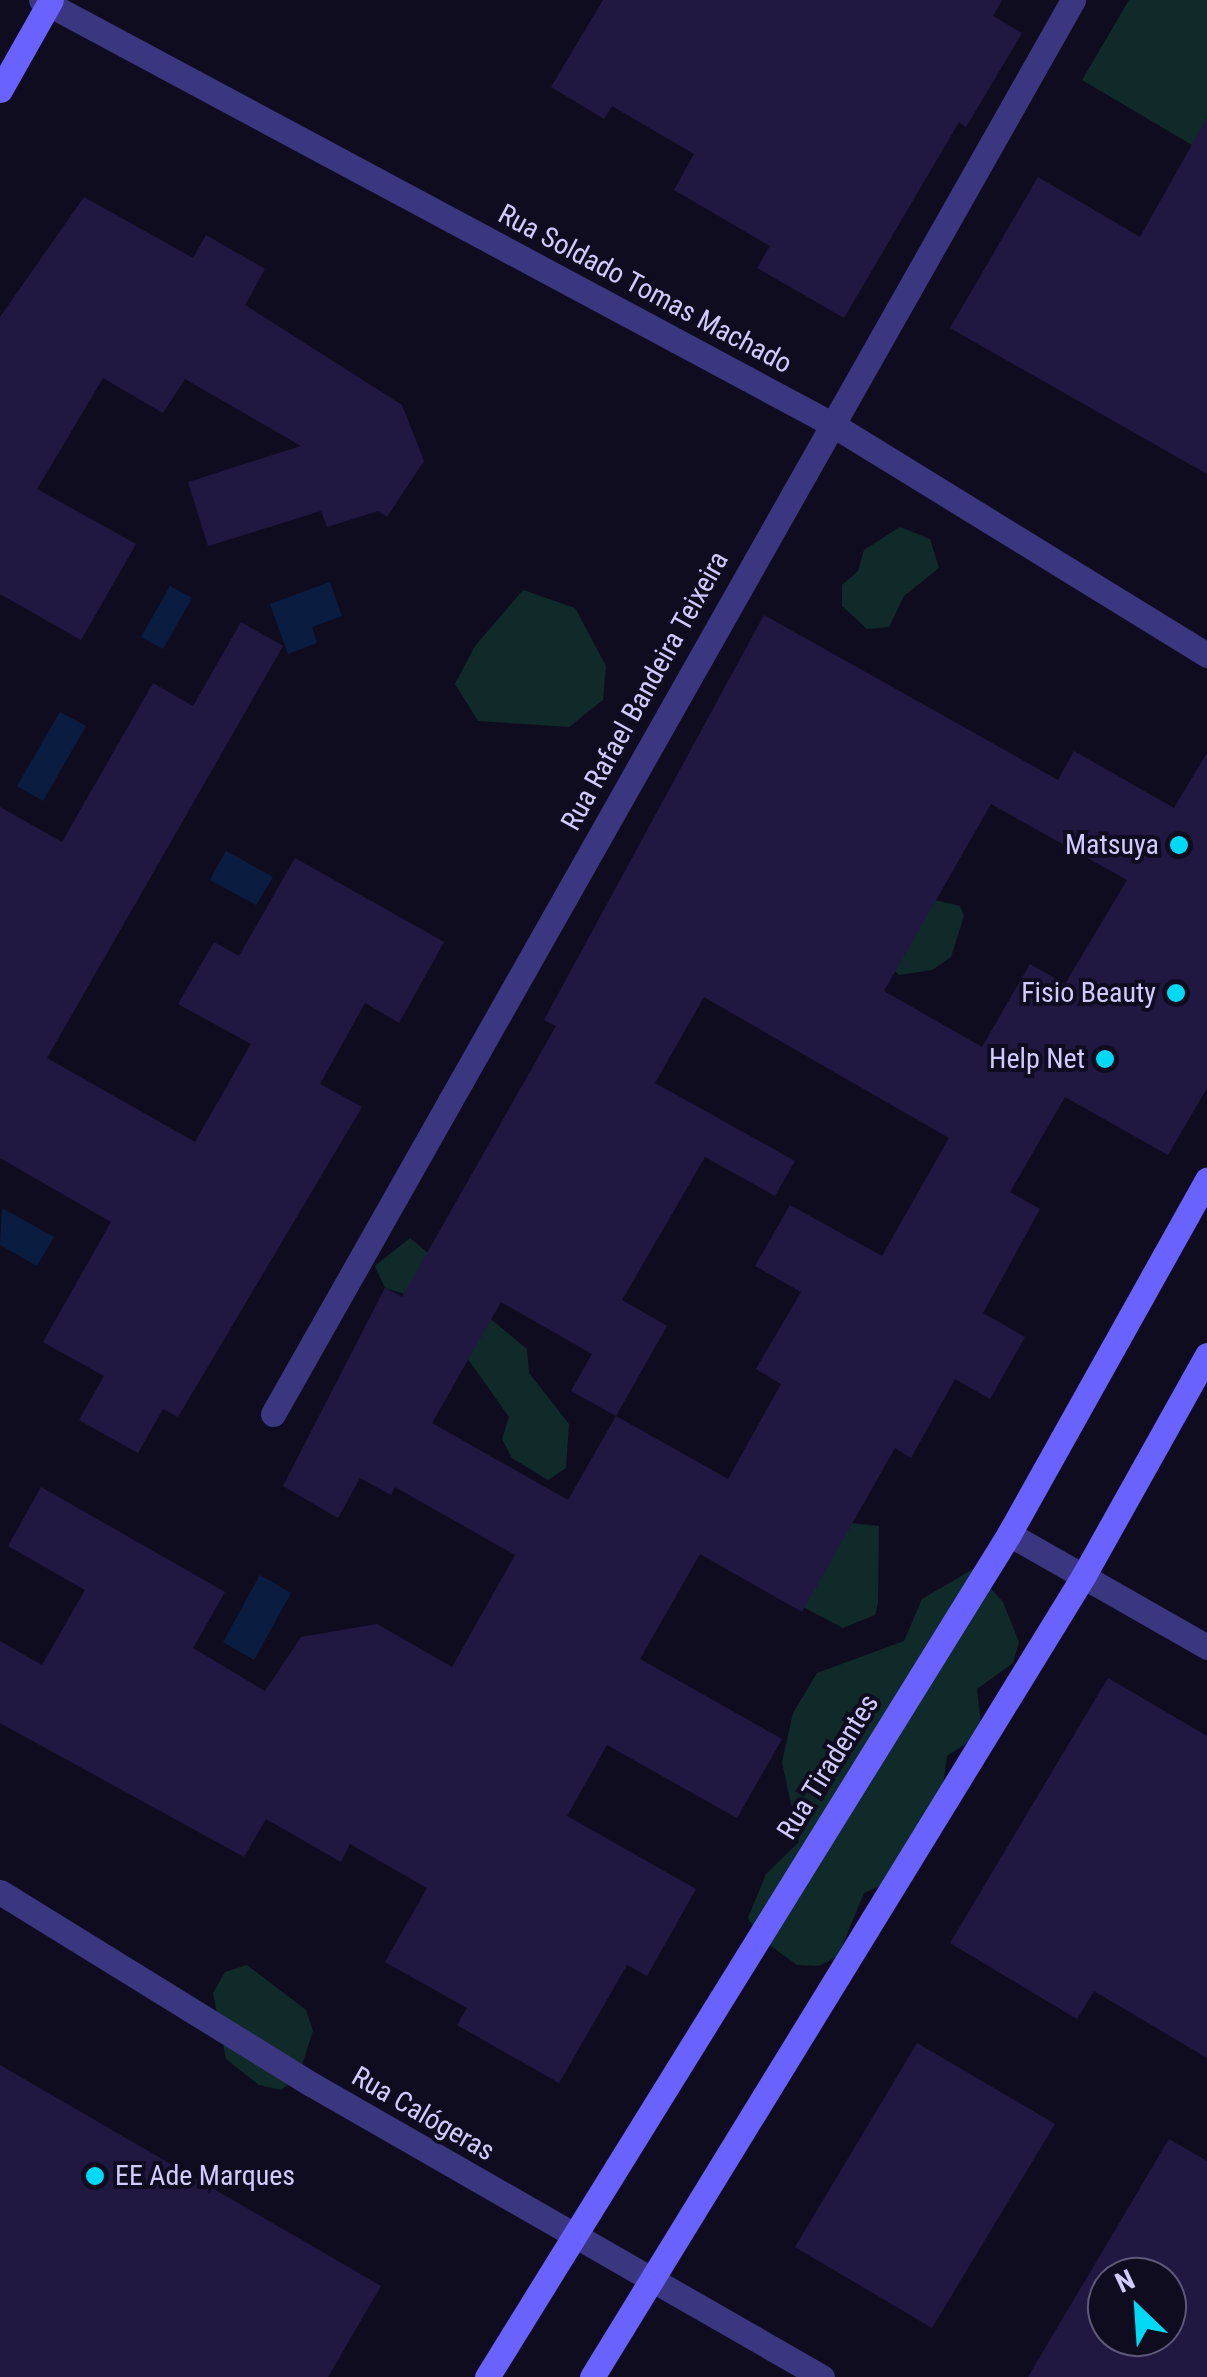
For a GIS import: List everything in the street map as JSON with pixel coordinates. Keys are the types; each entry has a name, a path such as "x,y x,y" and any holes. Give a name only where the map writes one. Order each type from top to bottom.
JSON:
{"main road":[{"path":"0,90 48,1"},
{"name":"Rua Tiradentes","path":"487,2377 571,2234 1010,1534 1207,1180"},
{"path":"592,2377 648,2276 1084,1575 1207,1354"}],"street":[{"name":"Rua Rafael Bandeira Teixeira","path":"274,1414 830,422 1073,0"},
{"name":"Rua Soldado Tomas Machado","path":"48,1 830,422 1207,655"},
{"path":"1010,1534 1207,1647"},
{"name":"Rua Calógeras","path":"0,1892 571,2234 822,2377"}],"green space":[{"path":"1129,0 1207,0 1207,120 1192,145 1082,80"},
{"path":"900,527 930,539 939,568 904,596 889,627 867,629 842,606 842,585 858,571 864,550"},
{"path":"523,590 575,608 606,666 603,700 569,727 478,721 455,684 475,646"},
{"path":"935,900 960,906 964,916 951,957 932,970 899,975 884,961"},
{"path":"410,1238 483,1299 492,1320 527,1349 529,1373 569,1424 566,1468 548,1480 512,1458 502,1439 509,1417 427,1301 385,1288 375,1266"},
{"path":"850,1523 879,1526 878,1603 875,1615 843,1628 803,1607"},
{"path":"973,1569 1003,1602 1019,1642 1013,1663 977,1689 982,1733 947,1756 935,1845 903,1875 864,1893 838,1956 819,1966 797,1965 759,1937 748,1918 766,1874 799,1842 782,1762 793,1713 817,1673 904,1641 922,1599"},
{"path":"247,1965 306,2010 313,2031 298,2077 281,2090 259,2085 226,2059 213,1993 225,1972"}],"water":[{"path":"330,582 342,616 312,627 317,643 288,654 270,604"},
{"path":"170,586 192,598 163,649 141,637"},
{"path":"60,712 86,726 43,801 17,786"},
{"path":"226,851 273,877 256,905 210,880"},
{"path":"2,1208 54,1237 37,1266 0,1245"},
{"path":"260,1575 291,1593 254,1660 223,1642"}],"building":[{"path":"603,0 1002,0 993,16 1022,33 966,127 959,122 844,318 757,268 770,246 674,190 694,154 612,106 604,119 551,87"},
{"path":"1207,118 1207,474 950,328 1038,177 1140,237"},
{"path":"84,197 193,258 206,235 265,269 245,305 402,405 424,461 387,517 378,511 327,527 321,511 208,546 188,482 301,446 185,379 163,413 103,378 37,489 136,544 81,640 0,594 0,317"},
{"path":"764,615 1058,780 1074,751 1174,808 1207,753 1207,1088 1168,1155 1065,1097 1010,1192 1040,1209 983,1313 1025,1337 990,1399 955,1379 911,1458 895,1448 802,1612 700,1554 640,1659 782,1739 737,1818 607,1745 567,1816 696,1889 647,1976 627,1965 559,2083 457,2025 467,2008 385,1962 427,1888 350,1844 341,1862 266,1819 244,1857 0,1723 0,1641 42,1665 85,1590 8,1546 41,1487 225,1592 193,1648 265,1691 301,1637 377,1624 452,1667 515,1555 395,1487 391,1495 360,1478 338,1518 283,1486 385,1288 402,1297 556,1026 544,1020","holes":["991,804 1127,880 1065,984 1030,964 982,1047 884,991","704,997 949,1138 882,1256 790,1205 755,1266 801,1292 756,1369 781,1384 728,1479 616,1416 667,1326 622,1300 705,1157 775,1196 795,1161 655,1083","501,1302 592,1354 571,1391 616,1416 568,1500 432,1423"]},
{"path":"241,622 283,646 47,1058 195,1142 251,1044 178,1004 214,942 239,956 295,858 444,942 399,1023 365,1003 320,1084 362,1107 178,1417 163,1409 138,1453 79,1420 104,1376 43,1342 111,1222 0,1158 0,807 62,842 153,683 193,706"},
{"path":"1108,1678 1207,1736 1207,2058 1094,1991 1077,2019 950,1943"},
{"path":"917,2043 1055,2124 932,2328 795,2247"},
{"name":"EE Ade Marques","path":"0,2065 381,2286 328,2377 0,2377"},
{"path":"1169,2139 1207,2161 1207,2377 1028,2377 1087,2277 1087,2357 1187,2357 1187,2257 1099,2257"}],"place":[{"name":"Matsuya","path":"1179,845"},
{"name":"Fisio Beauty","path":"1176,993"},
{"name":"Help Net","path":"1105,1059"},
{"name":"EE Ade Marques","path":"95,2176"}]}
